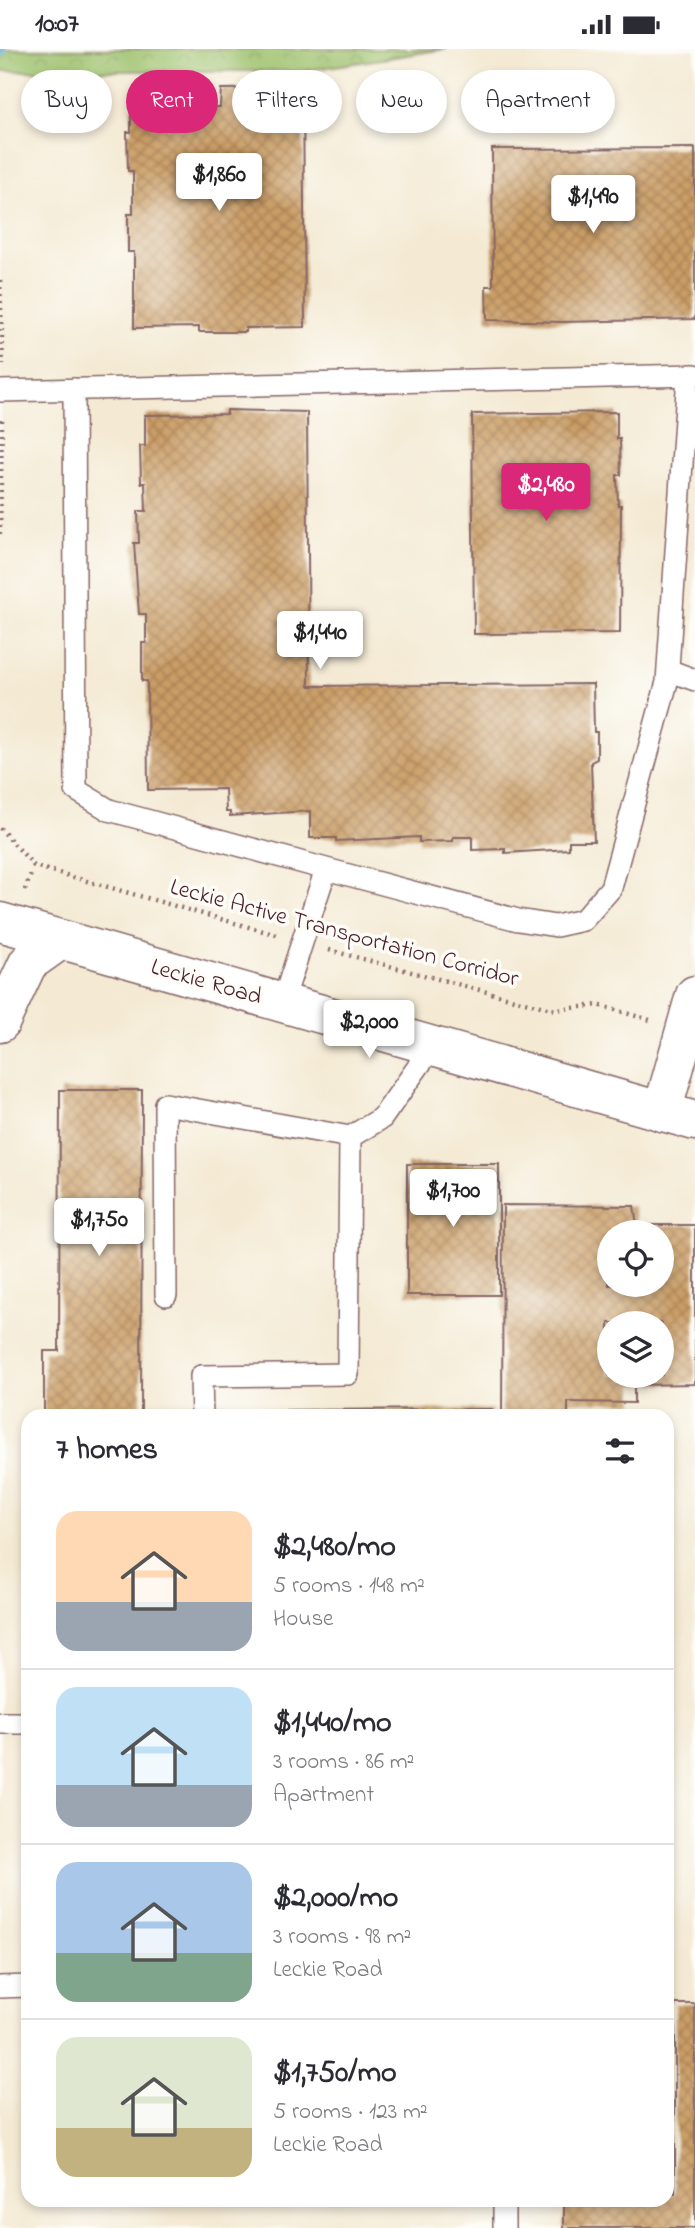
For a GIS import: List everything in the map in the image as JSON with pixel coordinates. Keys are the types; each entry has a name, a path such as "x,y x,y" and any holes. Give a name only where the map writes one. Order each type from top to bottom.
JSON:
{"main road":[{"name":"Leckie Road","path":"0,922 679,1117"},
{"path":"0,1023 28,963 59,941"},
{"path":"679,1117 690,1012"}],"lane":[{"path":"0,391 74,389 691,375 668,670 611,888 583,919 555,926 518,920 109,810 76,790 74,389"},
{"path":"668,670 695,680"},
{"path":"282,1004 326,869"},
{"path":"166,1295 165,1104 350,1137 382,1118 432,1047"},
{"path":"202,1409 201,1376 348,1374 350,1137"},
{"path":"0,1723 21,1723"},
{"path":"0,1986 21,1986"},
{"path":"504,2207 504,2228"}],"path":[{"name":"Leckie Active Transportation Corridor","path":"0,828 34,866 300,942 555,1010 598,1005 690,1012"},
{"path":"24,892 31,874"}],"green space":[{"path":"0,49 446,49 310,70 0,71"}],"building":[{"path":"221,89 232,89 232,133 303,133 305,327 246,328 246,332 199,332 199,327 134,328 134,252 128,252 128,214 133,214 133,171 128,171 127,133 218,133"},
{"path":"695,148 695,319 562,322 487,320 486,286 493,286 492,149"},
{"path":"227,410 307,412 309,686 593,684 594,732 597,732 597,759 591,762 594,841 569,841 569,849 505,853 505,849 472,850 472,837 453,837 453,841 419,842 419,837 336,841 336,838 310,838 310,811 230,816 230,812 226,812 225,789 148,790 147,681 142,681 142,643 146,643 146,614 139,614 134,543 139,543 138,511 146,511 145,483 141,483 140,446 145,446 145,415 227,414"},
{"path":"617,412 621,475 617,475 618,505 621,505 620,633 474,634 472,414"},
{"path":"60,1090 142,1090 141,1409 44,1409 44,1351 59,1351"},
{"path":"407,1164 499,1164 499,1295 407,1295"},
{"path":"503,1205 634,1206 636,1220 597,1220 597,1297 674,1297 674,1225 695,1225 695,1384 674,1384 674,1311 597,1311 597,1388 634,1388 634,1403 568,1402 568,1409 502,1409"},
{"path":"675,2004 695,2004 695,2228 564,2228 564,2207 674,2207"}]}
